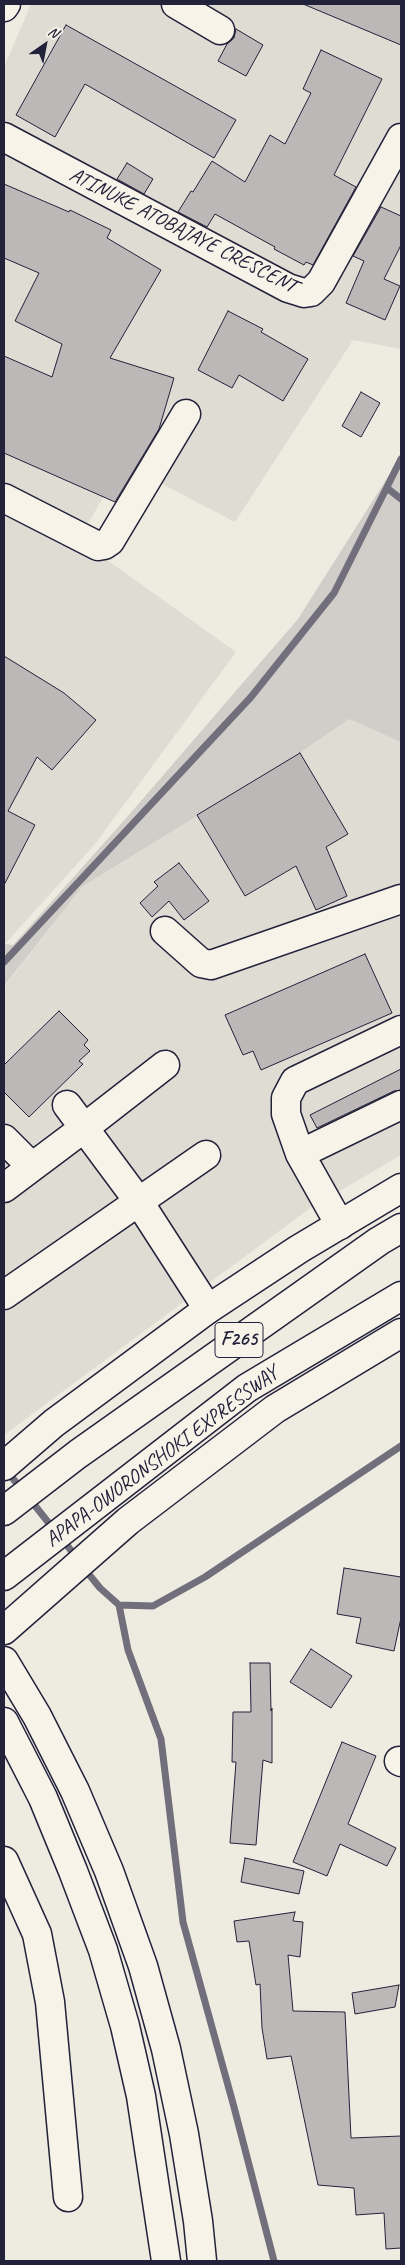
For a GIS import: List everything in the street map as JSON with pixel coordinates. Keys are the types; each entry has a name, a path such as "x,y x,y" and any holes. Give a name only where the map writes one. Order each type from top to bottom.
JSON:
{"main road":[{"path":"176,4 220,30"},
{"name":"ATINUKE ATOBAJAYE CRESCENT","path":"4,137 288,288 304,293 311,292 321,282 401,138"},
{"path":"4,498 98,546 104,545 110,541 186,414"},
{"path":"165,931 201,964 211,966 401,899"},
{"path":"340,1225 300,1154 286,1114 286,1098 295,1081 401,1030"},
{"path":"4,1188 165,1065"},
{"path":"67,1105 139,1202 208,1309"},
{"path":"300,1154 401,1105"},
{"path":"4,1139 32,1167"},
{"path":"4,1295 206,1154"},
{"path":"4,1466 54,1423 208,1309 401,1188"},
{"name":"F265","path":"4,1511 78,1454 379,1241 401,1228"},
{"name":"APAPA-OWORONSHOKI EXPRESSWAY","path":"5,1576 247,1388 401,1296"},
{"name":"APAPA-OWORONSHOKI EXPRESSWAY","path":"4,1630 128,1521 275,1409 401,1333"},
{"path":"4,1661 37,1716 75,1791 109,1871 143,1966 166,2049 184,2134 198,2221 202,2261"},
{"path":"4,1722 43,1798 103,1950 125,2026 141,2096 166,2261"},
{"path":"4,1860 37,1934 50,2002 68,2197"}],"shaded area":[{"path":"31,4 401,4 401,349 353,340 235,522 122,463 79,540 236,652 95,844 5,944 4,67"},
{"path":"401,456 401,742 349,719 300,753 83,886 4,986 4,944 13,945 128,816 298,619"},
{"path":"349,719 401,742 401,1155 309,1209 4,1435 4,987 83,886 300,753"}],"building":[{"path":"303,4 401,4 401,45"},
{"path":"66,25 236,120 214,158 85,84 55,137 16,115"},
{"path":"236,29 263,45 246,76 218,61 227,44 234,38"},
{"path":"321,50 382,79 334,175 356,187 313,265 306,262 304,265 215,214 207,227 178,212 212,161 245,182 270,135 285,144 311,93 303,89"},
{"path":"127,163 153,179 144,194 117,179"},
{"path":"4,184 69,212 70,210 111,230 107,238 161,270 110,358 174,378 159,429 115,502 4,453 4,356 52,377 62,344 15,321 39,273 4,258"},
{"path":"381,207 401,216 401,245 384,279 400,286 385,320 346,303 364,261 353,256"},
{"path":"228,311 263,329 261,332 308,359 283,401 239,375 232,388 198,370"},
{"path":"361,392 380,403 361,437 342,426"},
{"path":"4,656 64,693 96,720 52,770 37,757 8,811 35,825 4,885"},
{"path":"300,753 348,834 326,847 347,896 316,910 296,866 245,896 197,815"},
{"path":"179,863 209,901 184,920 169,901 152,917 140,903 158,886 154,882"},
{"path":"365,954 392,1013 261,1070 253,1051 243,1055 225,1015"},
{"path":"59,1011 88,1040 84,1045 90,1051 79,1061 83,1064 29,1117 4,1092 4,1065"},
{"path":"401,1069 401,1090 394,1091 317,1128 310,1115"},
{"path":"344,1568 401,1577 401,1618 394,1651 356,1643 361,1618 337,1614"},
{"path":"311,1649 352,1676 331,1708 290,1682"},
{"path":"250,1663 270,1663 271,1711 272,1708 272,1763 263,1760 256,1845 230,1843 236,1762 232,1762 233,1712 251,1712"},
{"path":"342,1742 376,1756 348,1824 396,1848 387,1866 340,1844 327,1876 293,1862"},
{"path":"245,1858 304,1871 299,1894 241,1882"},
{"path":"295,1912 293,1921 303,1922 300,1957 288,1955 293,2011 345,2012 351,2138 401,2136 401,2248 386,2249 384,2213 356,2215 354,2188 318,2185 291,2056 267,2059 262,2028 260,1984 256,1985 249,1941 237,1942 234,1921"},
{"path":"399,1985 395,2007 355,2014 352,1993"}],"waterway":[{"path":"4,962 251,697 334,593 401,459"},
{"path":"387,488 401,499"},
{"path":"83,1567 100,1588 119,1605 153,1606 205,1577 401,1446"},
{"path":"7,1471 22,1490"},
{"path":"29,1498 55,1531"},
{"path":"62,1539 77,1558"},
{"path":"119,1605 128,1650 161,1739 183,1922 274,2261"}]}
